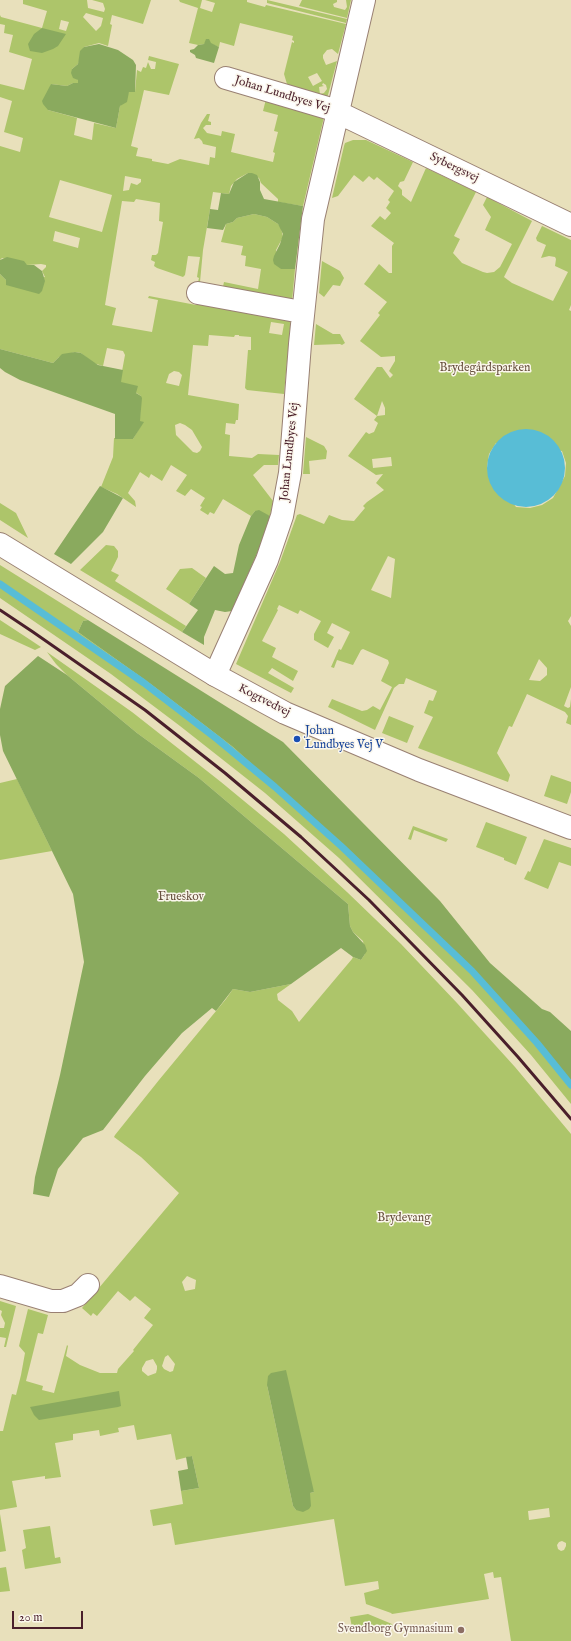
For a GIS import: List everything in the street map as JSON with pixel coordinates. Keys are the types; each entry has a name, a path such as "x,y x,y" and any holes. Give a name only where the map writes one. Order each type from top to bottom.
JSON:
{"street":[{"name":"Johan Lundbyes Vej","path":"215,675 267,560 282,516 290,473 303,311 313,219 364,0"},
{"name":"Johan Lundbyes Vej","path":"226,78 326,107 338,112"},
{"name":"Sybergsvej","path":"338,112 571,225"},
{"path":"198,293 303,311"},
{"name":"Kogtvedvej","path":"0,544 215,675 285,713 360,746 571,828"},
{"path":"0,1286 51,1301 63,1301 78,1295 88,1285"}],"green space":[{"path":"23,0 87,0 88,8 104,12 105,9 103,3 92,0 151,0 143,24 112,15 110,24 112,25 108,46 99,43 84,47 78,64 72,69 78,83 73,83 67,86 51,84 48,110 77,118 74,135 92,140 94,123 116,128 120,106 129,92 135,92 137,70 141,72 143,67 146,68 148,62 151,69 155,69 156,62 148,60 149,56 179,64 169,95 144,90 131,146 138,148 136,156 168,164 180,159 209,165 210,157 215,158 216,147 203,144 199,138 194,139 201,123 207,114 210,114 208,121 211,122 211,125 206,125 203,128 207,133 221,136 222,131 235,134 231,152 273,162 275,153 273,152 278,132 274,131 278,115 263,111 266,99 324,117 303,206 278,202 278,199 261,183 259,178 248,173 237,179 231,186 229,194 213,192 203,250 200,282 198,282 199,278 197,277 200,257 188,256 185,275 183,277 154,266 155,262 151,260 152,255 156,255 158,253 163,222 159,221 160,203 136,199 134,202 122,201 105,305 116,308 112,325 152,332 158,300 148,298 149,296 196,305 206,302 291,318 284,394 247,390 245,388 248,350 251,350 251,337 239,335 235,335 234,337 209,335 208,346 193,345 188,395 239,404 238,420 236,420 235,424 226,423 225,434 230,435 229,456 252,458 258,454 279,455 278,465 264,465 253,475 273,501 270,516 255,511 251,516 223,499 214,514 210,512 208,515 200,510 202,507 200,506 205,498 191,489 185,496 176,491 187,475 171,465 162,481 151,474 149,478 140,472 128,493 135,501 136,507 117,494 101,487 113,457 114,438 133,439 143,422 140,422 141,396 120,382 125,355 123,351 107,348 103,366 93,363 81,353 75,352 59,357 53,363 0,349 0,274 6,280 6,284 45,277 42,271 46,267 46,265 27,265 2,258 0,260 0,146 20,152 23,138 4,132 12,101 0,97 0,84 24,90 32,59 9,52 13,35 4,33 5,25 0,24 0,15 1,17 42,28 47,11 23,4","holes":["86,13 103,18 101,26 96,31 83,17","61,20 69,22 66,31 59,29","125,176 141,179 141,182 137,185 131,183 129,190 123,191","60,180 112,195 102,232 49,217","55,231 80,238 78,248 53,241","271,322 284,324 282,335 269,333","174,371 179,372 182,375 179,386 166,383 169,374","180,423 185,425 192,430 202,447 200,451 197,453 193,452 176,435 175,425"]},
{"path":"179,0 202,0 200,8 212,12 215,3 205,0 247,0 247,2 265,7 266,5 346,24 338,54 332,49 327,50 323,55 326,65 337,61 327,97 286,88 287,84 284,74 292,42 294,43 292,40 293,36 240,23 234,46 220,42 219,47 206,42 198,45 189,43 198,8 180,2","holes":["317,73 322,81 313,86 308,77","323,83 326,85 327,89 324,93 320,94 319,87 324,86 322,85"]},
{"path":"267,0 347,19 346,23 267,3"},
{"path":"302,0 337,0 337,2 333,4 334,7 345,10 347,7 346,0 351,0 347,18 299,6"},
{"path":"42,28 66,34 58,46 53,49 42,53 30,51 28,44 34,34"},
{"path":"206,39 209,39 211,43 219,47 214,63 196,58 195,55 190,52 190,50 194,49 198,45 204,44"},
{"path":"99,44 118,50 133,60 136,65 135,92 129,92 127,102 120,106 116,128 48,110 42,101 51,84 67,86 73,83 78,83 78,80 73,78 71,73 72,69 78,64 80,51 84,47"},
{"name":"Brydegårdsparken","path":"353,140 366,140 413,162 404,181 400,182 398,186 402,190 402,195 411,202 426,168 476,192 454,236 460,239 453,253 462,263 483,272 494,272 500,267 512,244 485,230 491,217 483,205 487,197 532,221 504,277 512,283 553,301 568,272 555,266 555,257 549,256 541,258 546,245 537,241 536,238 542,226 571,240 571,305 569,310 571,311 571,616 568,621 571,626 571,687 564,706 568,708 570,707 571,699 571,725 566,723 568,716 565,712 527,694 512,727 509,726 497,753 510,775 508,782 418,748 433,717 424,713 429,700 433,701 437,691 406,678 404,684 399,684 394,688 375,730 328,707 332,699 362,711 373,706 380,710 392,687 381,681 389,663 388,660 363,649 353,665 337,660 334,668 331,667 339,649 341,650 350,632 332,623 327,633 334,637 328,648 314,640 314,634 321,621 300,610 298,614 279,605 278,610 262,641 276,648 272,657 298,671 293,681 272,668 268,673 294,688 291,693 236,664 280,562 297,515 300,514 324,524 329,515 342,520 354,521 365,508 363,506 384,490 376,483 383,474 376,475 348,456 366,432 369,434 374,432 378,423 374,420 377,416 354,399 377,367 382,367 390,378 393,375 389,371 395,361 395,356 381,357 360,341 380,315 378,313 387,302 364,284 379,264 389,273 392,273 392,246 394,243 371,226 380,216 385,220 391,213 386,208 390,202 388,200 394,191 377,177 374,180 369,176 363,182 354,175 338,196 332,198 345,143","holes":["382,401 385,408 385,415 377,416","496,443 562,451 566,463 565,476 553,498 542,505 530,508 516,507 487,467 489,454","391,457 392,466 373,468 372,459","388,556 395,559 391,598 371,590","539,659 547,668 547,675 540,681 529,680"]},
{"path":"248,173 257,175 260,182 260,190 264,199 303,206 295,269 281,269 274,264 274,256 283,234 278,224 267,217 254,214 237,218 233,222 226,224 223,230 207,228 210,209 218,210 221,193 229,194 234,182"},
{"path":"254,214 267,217 278,224 281,228 283,237 276,250 281,269 295,269 292,301 222,291 224,282 258,289 261,269 245,266 246,256 241,255 243,246 221,242 226,224 233,222 237,218"},
{"path":"7,257 24,261 27,265 34,265 42,271 45,281 42,291 39,294 6,285 6,280 0,274 0,260"},
{"path":"322,261 340,271 344,278 340,286 333,285 324,297 319,293"},
{"path":"316,324 333,334 340,334 345,343 342,345 314,345"},
{"path":"0,349 53,363 62,354 75,352 81,353 98,365 123,370 121,382 138,386 136,393 142,398 140,421 144,422 133,439 115,439 115,414 20,380 5,372 0,368"},
{"path":"306,437 324,446 327,451 326,459 309,461 310,474 303,474"},
{"path":"100,486 123,498 103,532 71,564 54,554"},
{"path":"0,503 16,513 28,538 0,520"},
{"path":"259,510 270,516 259,549 232,611 225,612 215,610 204,637 204,645 182,632 198,610 189,604 214,566 225,574 233,573 239,545 251,516 255,511"},
{"path":"106,545 114,546 118,551 118,557 111,571 119,575 115,581 186,626 182,632 80,570"},
{"path":"0,565 88,620 83,621 78,632 152,685 233,747 411,909 477,974 542,1046 571,1081 571,1104 531,1055 472,990 339,858 265,793 180,726 111,674 0,598"},
{"path":"192,568 206,578 189,604 166,589 180,569"},
{"path":"0,620 41,647 35,650 0,634"},
{"path":"88,620 283,742 440,901 490,963 542,1009 550,1012 571,1031 571,1081 519,1019 477,974 411,909 341,844 233,747 152,685 78,632 83,621"},
{"name":"Brydevang","path":"47,652 132,712 284,834 401,944 515,1067 571,1134 571,1641 511,1641 501,1577 494,1578 493,1572 484,1574 489,1599 392,1614 366,1604 364,1593 379,1589 378,1581 345,1586 334,1519 175,1545 171,1523 153,1526 150,1510 183,1504 181,1491 199,1488 192,1456 176,1460 171,1434 137,1440 134,1425 118,1428 119,1432 100,1436 99,1430 73,1434 73,1440 55,1443 61,1477 45,1479 45,1476 12,1481 17,1507 0,1510 0,1431 3,1431 12,1394 16,1395 21,1375 25,1353 19,1346 28,1309 48,1315 43,1334 38,1333 26,1381 43,1386 42,1390 54,1393 67,1345 66,1356 80,1365 100,1373 117,1373 118,1369 134,1351 133,1350 153,1325 144,1318 151,1309 135,1296 130,1301 118,1291 97,1316 93,1313 91,1316 82,1308 179,1193 141,1157 114,1137 115,1135 233,989 250,992 291,984 277,994 278,1000 292,1011 299,1022 353,957 361,960 365,954 363,941 353,932 350,926 348,904 199,778 137,733 67,675","holes":["187,1276 196,1280 195,1289 185,1291 182,1282","168,1355 175,1364 173,1371 170,1372 162,1366 165,1357","153,1359 157,1366 156,1373 148,1376 142,1371 146,1361","267,1385 314,1492 310,1493 296,1510 293,1506","549,1508 550,1517 529,1520 528,1511","562,1541 566,1543 564,1550 561,1551 558,1549 557,1545"]},
{"name":"Frueskov","path":"38,656 67,675 137,733 199,778 348,904 350,926 353,932 365,945 367,951 361,960 353,957 341,948 291,984 250,992 233,989 216,1011 212,1008 182,1033 145,1076 103,1130 83,1138 58,1169 49,1197 33,1194 35,1177 60,1075 84,962 73,894 3,751 0,735 0,709 5,686"},
{"path":"389,716 414,726 407,743 382,733"},
{"path":"551,775 571,782 571,792 567,804 544,796"},
{"path":"17,779 52,851 0,860 0,783"},
{"path":"486,822 527,837 516,865 504,860 504,858 476,847"},
{"path":"413,826 448,839 446,842 414,830 411,840 408,839"},
{"path":"544,839 571,848 571,866 559,862 548,889 524,879 528,871 530,872"},
{"path":"0,1301 16,1306 6,1347 4,1347 6,1338 0,1337 0,1328 4,1328 5,1323 1,1315 2,1311 0,1310"},
{"path":"286,1370 314,1492 310,1493 311,1506 303,1512 296,1510 293,1506 267,1385 268,1376 271,1373"},
{"path":"119,1391 121,1406 118,1407 39,1420 34,1415 30,1407"},
{"path":"192,1456 199,1488 181,1491 178,1471 188,1469 186,1457"},
{"path":"0,1514 6,1551 0,1552"},
{"path":"50,1526 55,1558 60,1557 61,1563 25,1569 22,1550 26,1548 23,1530"},
{"path":"6,1567 10,1591 0,1592 0,1568"},
{"path":"368,1614 392,1624 393,1627 353,1633 350,1617"}],"water":[{"path":"518,429 534,429 548,435 559,446 565,460 565,476 559,490 548,501 534,507 518,507 504,501 493,490 487,476 487,460 493,446 504,435"}],"waterway":[{"path":"0,584 144,683 217,739 275,787 341,846 472,971 537,1043 571,1085"}],"railway":[{"path":"0,610 145,710 225,773 301,837 369,900 462,995 571,1119"}],"place":[{"name":"Johan Lundbyes Vej V","path":"297,739"},
{"name":"Svendborg Gymnasium","path":"461,1630"}]}
